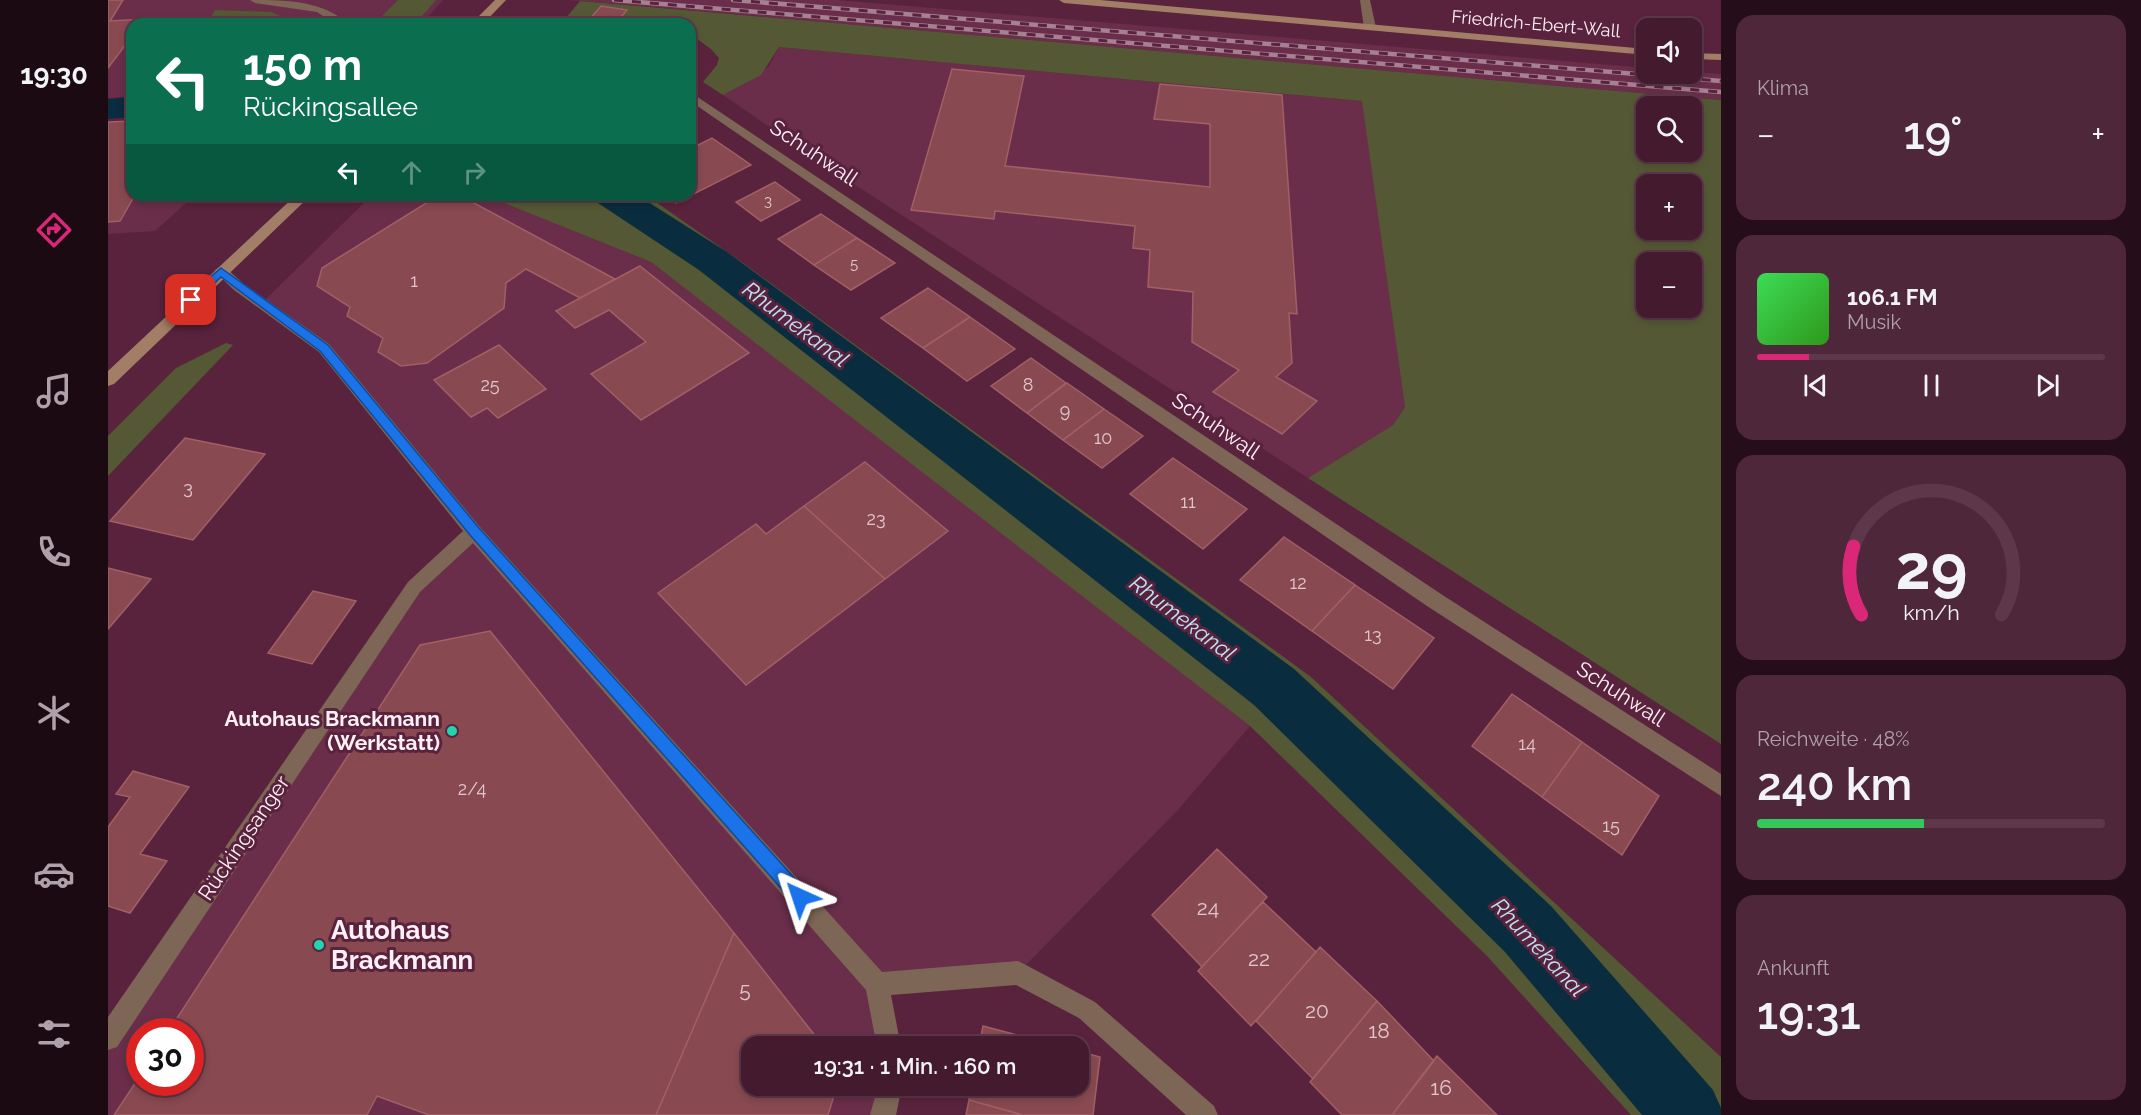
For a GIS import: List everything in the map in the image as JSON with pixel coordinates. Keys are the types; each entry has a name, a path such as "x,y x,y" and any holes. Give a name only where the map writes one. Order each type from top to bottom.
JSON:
{"main road":[{"path":"483,18 501,0"},
{"name":"Friedrich-Ebert-Wall","path":"1064,0 1636,51"},
{"path":"1702,56 1721,57"},
{"path":"111,375 297,201"}],"street":[{"path":"255,0 320,9 333,18"},
{"path":"1365,0 1370,27"},
{"name":"Schuhwall","path":"696,100 1414,587 1721,786"},
{"path":"221,271 239,287 324,348 474,532 878,984 887,1036"},
{"name":"Rückingsanger","path":"108,1038 414,587 474,532"},
{"path":"878,984 1018,973 1087,1010 1205,1115"},
{"path":"883,1115 888,1096"}],"shaded area":[{"path":"108,0 443,0 426,18 126,18 126,96 108,98"},
{"path":"570,0 837,0 1636,67 1636,84 1702,84 1702,73 1721,74 1721,100 1702,98 1702,96 1675,96"},
{"path":"779,47 1363,101 1405,407 1393,425 1308,478 843,177 723,95 748,82 769,66"},
{"path":"126,121 126,201 188,201 155,231 108,234 108,122"},
{"path":"366,201 499,201 651,262 949,490 1250,726 1177,811 1018,973 878,984 887,1036 741,1036 741,1096 888,1096 883,1115 108,1115 108,1038 414,587 474,532 324,348 263,302"}],"green space":[{"path":"398,0 436,0 420,18 380,18"},
{"path":"580,1 1675,96 1636,96 1636,162 1702,162 1702,98 1721,100 1721,744 1308,478 1393,425 1405,407 1362,101 779,47 761,75 723,95 703,82 717,65 719,58 696,38 696,18 566,18"},
{"path":"215,10 271,12 286,18 210,18"},
{"path":"499,201 655,201 1311,677 1721,1057 1721,1115 1631,1115 1487,956 1250,726 651,262"},
{"path":"226,343 233,345 108,476 108,436 176,368"}],"building":[{"path":"108,0 123,0 110,21 126,20 126,44 108,68"},
{"path":"601,6 627,10 620,18 591,18"},
{"path":"952,69 1024,76 1005,166 1210,187 1210,124 1154,119 1160,84 1282,95 1297,314 1289,313 1292,363 1276,377 1317,401 1282,434 1213,392 1239,370 1192,342 1193,292 1148,287 1150,250 1133,248 1135,226 995,211 994,219 911,210"},
{"path":"126,121 126,201 132,201 120,221 108,222 108,122"},
{"path":"712,138 751,165 696,193 696,146"},
{"path":"775,182 800,200 761,221 736,202"},
{"path":"429,201 470,201 615,279 580,298 526,269 506,283 504,308 427,363 401,366 378,352 383,338 347,316 350,307 317,286 322,268"},
{"path":"821,214 857,238 814,265 778,239"},
{"path":"857,238 895,263 851,290 814,265"},
{"path":"640,266 749,353 641,420 591,374 646,342 609,310 575,328 556,311"},
{"path":"928,288 970,317 923,348 881,318"},
{"path":"970,317 1015,349 967,381 923,348"},
{"path":"499,345 546,389 498,418 487,408 471,417 434,380"},
{"path":"1031,358 1066,383 1027,413 991,386"},
{"path":"1067,383 1104,409 1063,440 1027,413"},
{"path":"1104,409 1143,436 1102,468 1063,440"},
{"path":"185,438 265,454 193,540 110,521"},
{"path":"1173,458 1247,509 1203,549 1130,494"},
{"path":"865,462 948,531 885,579 804,506"},
{"path":"804,506 885,579 746,685 658,593 756,524 766,534"},
{"path":"1284,537 1355,585 1312,631 1240,580"},
{"path":"108,568 151,579 108,629"},
{"path":"1355,585 1434,638 1393,689 1312,631"},
{"path":"313,591 356,601 312,664 268,653"},
{"path":"490,631 734,933 656,1115 429,1115 377,1096 367,1115 114,1115 127,1096 204,1096 204,1018 177,1018 420,645"},
{"path":"1512,694 1582,742 1542,797 1472,746"},
{"path":"1582,742 1659,796 1622,855 1542,797"},
{"path":"133,771 189,787 140,854 167,861 130,913 108,906 108,827 130,797 116,794"},
{"path":"1217,849 1267,897 1202,967 1152,915"},
{"path":"1263,902 1316,952 1251,1026 1198,971"},
{"path":"734,933 815,1036 741,1036 741,1096 834,1096 828,1115 656,1115"},
{"path":"1320,947 1377,1001 1313,1079 1256,1021"},
{"path":"1377,1001 1434,1061 1392,1115 1342,1115 1310,1082"},
{"path":"983,1026 1021,1036 981,1036"},
{"path":"1089,1054 1100,1057 1093,1115 1023,1115 969,1100 970,1096 1089,1096"},
{"path":"1437,1056 1497,1115 1392,1115"},
{"path":"969,1100 1023,1115 966,1115"}],"waterway":[{"name":"Rhumekanal","path":"108,109 126,108"},
{"name":"Rhumekanal","path":"620,201 713,261 1274,687 1528,929 1688,1115"}],"railway":[{"path":"614,0 1721,92"},
{"path":"733,0 1721,81"}],"place":[{"name":"Autohaus Brackmann (Werkstatt)","path":"452,731"},
{"name":"Autohaus Brackmann","path":"319,945"}],"route":[{"path":"191,300 221,271 239,287 263,302 324,348 474,532 800,897"}]}
